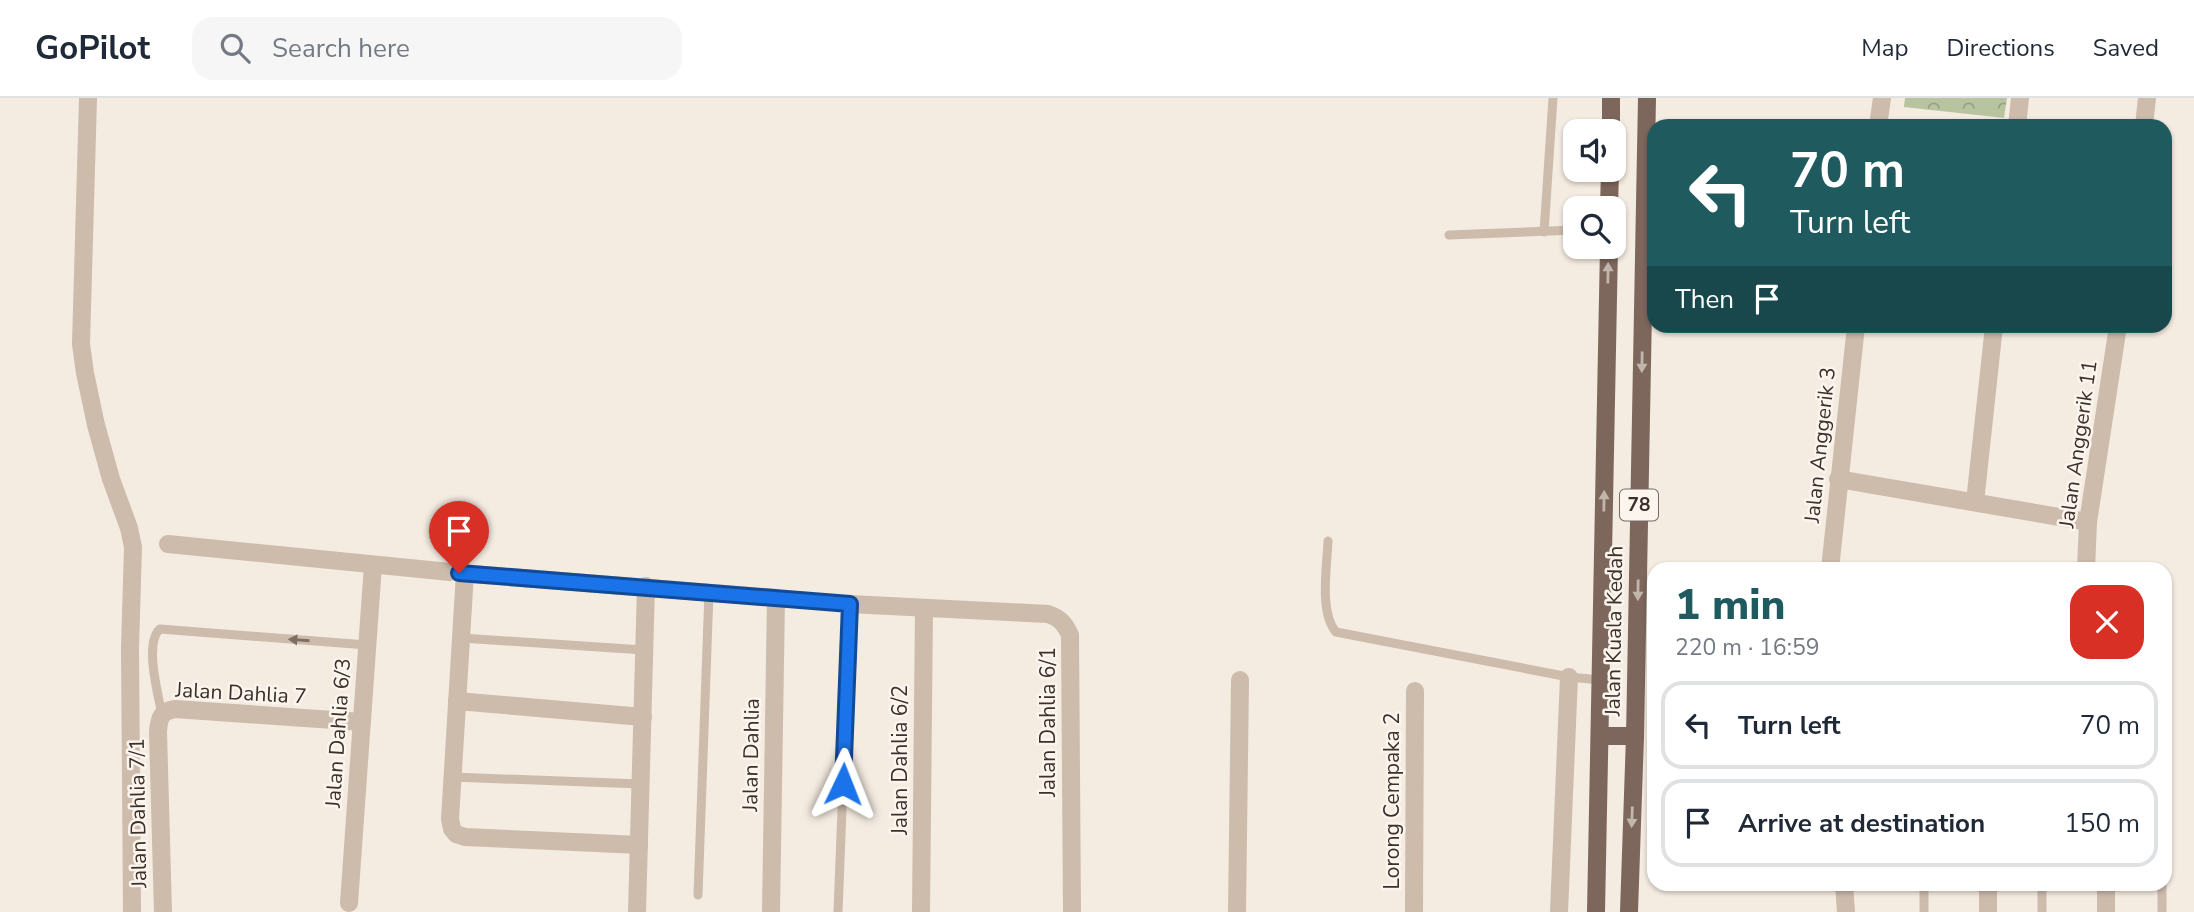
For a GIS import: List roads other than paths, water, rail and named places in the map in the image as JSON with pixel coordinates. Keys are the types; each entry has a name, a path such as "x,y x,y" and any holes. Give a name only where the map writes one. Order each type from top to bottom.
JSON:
{"main road":[{"path":"1611,98 1611,119"},
{"name":"Jalan Kuala Kedah","path":"1629,912 1635,736 1647,98"},
{"name":"Jalan Kuala Kedah","path":"1596,912 1609,259"},
{"path":"1600,736 1635,736"}],"street":[{"path":"88,98 81,344 96,425 133,547 130,648 132,912"},
{"path":"1879,119 1882,98"},
{"path":"2018,119 2020,98"},
{"path":"2145,119 2147,98"},
{"name":"Jalan Anggerik 3","path":"1831,562 1855,333"},
{"path":"1975,502 1993,333"},
{"name":"Jalan Anggerik 11","path":"2085,562 2088,522 2117,333"},
{"path":"1838,479 2088,522"},
{"path":"168,544 458,573 776,598"},
{"name":"Jalan Dahlia 6/3","path":"349,903 373,565"},
{"path":"458,573 460,638 450,819 452,829 456,834 465,837 639,845"},
{"path":"637,912 646,586"},
{"name":"Jalan Dahlia","path":"771,912 776,598"},
{"name":"Jalan Dahlia 6/1","path":"850,604 1048,614 1065,624 1070,635 1072,912"},
{"name":"Jalan Dahlia 6/2","path":"921,912 924,608"},
{"path":"1559,912 1569,677"},
{"path":"1237,912 1240,680"},
{"name":"Lorong Cempaka 2","path":"1414,912 1415,691"},
{"path":"457,701 643,716"},
{"name":"Jalan Dahlia 7","path":"162,714 166,710 175,709 362,722"},
{"name":"Jalan Dahlia 7/1","path":"162,714 158,732 163,912"},
{"path":"1844,891 1846,912"},
{"path":"1988,891 1988,912"},
{"path":"2106,891 2106,912"}],"lane":[{"path":"1544,232 1553,98"},
{"path":"1449,235 1563,231"},
{"path":"1328,541 1326,613 1336,632 1569,677 1602,680"},
{"path":"698,895 709,592"},
{"path":"776,598 850,604 838,912"},
{"path":"162,714 153,648 154,636 160,629 367,645"},
{"path":"460,638 644,650"},
{"path":"452,777 640,784"},
{"path":"1924,891 1924,912"},
{"path":"2042,891 2042,912"},
{"path":"2162,891 2162,912"}]}
